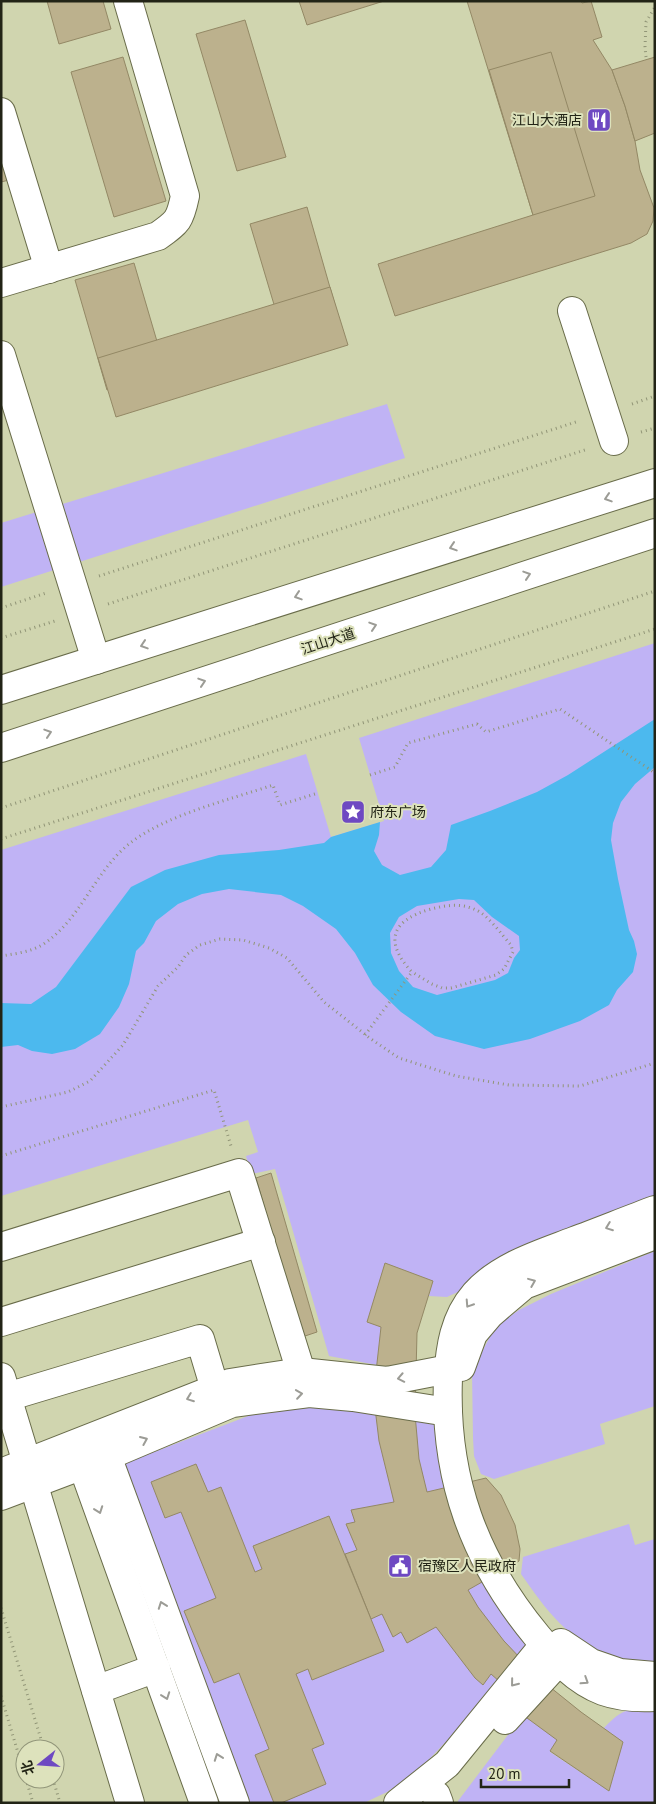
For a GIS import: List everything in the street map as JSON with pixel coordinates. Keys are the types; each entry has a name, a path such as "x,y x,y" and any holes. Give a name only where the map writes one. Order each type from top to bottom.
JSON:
{"main road":[{"path":"1,283 158,236 173,225 181,216 185,196 128,1"},
{"path":"1,112 49,269"},
{"path":"572,311 614,441"},
{"path":"1,354 96,660"},
{"path":"1,690 655,483"},
{"name":"江山大道","path":"1,748 655,533"},
{"path":"1,1247 239,1173 301,1372"},
{"path":"655,1210 537,1255 499,1274 475,1294 456,1322 450,1351 448,1412 453,1464 463,1508 482,1553 501,1587 525,1621 552,1653 583,1680 602,1691 621,1696 655,1697"},
{"path":"655,1235 524,1285 490,1314 473,1334 461,1366 458,1399 460,1444 472,1502 491,1550 511,1586 559,1642 591,1663 620,1672 655,1676"},
{"path":"1,1322 261,1242"},
{"path":"130,1803 4,1387 200,1339 215,1389"},
{"path":"1,1496 31,1473 230,1383 301,1372 387,1381 449,1368"},
{"path":"1,1472 31,1473 94,1460 232,1403 309,1392 448,1412"},
{"path":"94,1460 156,1668 204,1803"},
{"path":"94,1460 235,1803"},
{"path":"435,1800 552,1653"},
{"path":"398,1803 447,1764 552,1653"},
{"path":"96,1690 156,1668"}],"path":[{"path":"646,57 644,47 646,22 655,7"},
{"path":"1,608 655,396"},
{"path":"1,638 655,428"},
{"path":"1,808 655,591"},
{"path":"1,839 655,629"},
{"path":"370,775 395,767 408,743 477,724 486,732 560,709 655,773"},
{"path":"1,956 40,946 60,931 106,868 127,845 146,832 174,819 273,785 280,805 318,792"},
{"path":"458,905 478,910 511,945 512,952 508,961 504,969 496,975 451,988 442,988 411,974 402,961 396,946 395,933 403,921 413,915 441,906 458,905"},
{"path":"1,1107 68,1092 90,1081 123,1045 158,986 178,967 186,955 200,945 220,939 243,940 269,948 287,958 324,1002 365,1035 399,1058 456,1076 510,1085 580,1086 655,1063"},
{"path":"365,1035 411,974"},
{"path":"1,1156 214,1090 239,1173"},
{"path":"1,1608 41,1739"},
{"path":"1,1696 15,1741"},
{"path":"29,1789 33,1803"},
{"path":"56,1789 60,1803"}],"shaded area":[{"path":"387,404 405,458 1,587 1,523"},
{"path":"655,643 655,1200 447,1297 429,1296 433,1281 385,1263 367,1322 381,1327 377,1365 329,1356 275,1169 251,1174 246,1156 258,1152 248,1120 1,1196 1,850 306,754 331,837 384,821 359,738"},
{"path":"655,1251 655,1406 600,1424 605,1444 494,1479 481,1474 474,1456 472,1371 495,1327 519,1310 551,1294"},
{"path":"319,1402 430,1415 529,1645 529,1655 416,1773 387,1792 364,1803 246,1803 120,1465 256,1413"},
{"path":"629,1524 635,1545 655,1539 655,1662 618,1658 583,1642 560,1623 521,1574 523,1557"},
{"path":"655,1709 655,1803 458,1803 523,1715 557,1740 550,1752 609,1791 623,1742 604,1728 616,1716 626,1711"}],"water":[{"path":"655,719 655,767 635,784 621,802 613,823 611,840 629,930 637,954 633,972 617,990 609,1005 580,1021 530,1039 484,1049 435,1036 401,1012 373,985 355,953 336,929 303,906 281,895 229,889 202,894 178,904 156,921 144,943 136,951 129,984 119,1007 100,1034 75,1049 52,1054 32,1051 18,1045 1,1047 1,1003 31,1004 56,987 131,887 165,870 219,855 279,850 324,843 331,837 380,822 379,835 374,851 382,865 400,875 431,867 446,850 451,825 537,792 568,775","holes":["459,899 474,900 492,917 519,936 520,950 514,958 508,973 495,980 437,995 413,987 399,971 391,953 390,933 399,917 417,906"]}],"building":[{"path":"47,1 103,1 111,29 59,44"},
{"path":"299,1 384,1 307,25"},
{"path":"467,1 581,1 582,3 591,1 602,37 593,40 612,70 625,106 635,141 640,170 654,208 653,221 647,234 631,243 395,316 378,264 533,215"},
{"path":"245,20 286,157 237,171 196,34"},
{"path":"551,52 595,196 533,215 489,70"},
{"path":"123,57 166,201 114,217 71,72"},
{"path":"655,57 655,133 635,141 612,70"},
{"path":"1,153 9,180 1,182"},
{"path":"307,207 337,312 281,328 250,224"},
{"path":"134,263 166,372 107,390 75,280"},
{"path":"330,287 348,345 116,417 98,358"},
{"path":"271,1173 317,1332 302,1337 256,1178"},
{"path":"385,1263 433,1281 417,1333 415,1414 419,1459 427,1492 486,1478 501,1495 515,1525 520,1549 519,1561 468,1590 478,1607 504,1641 540,1679 623,1742 609,1791 550,1751 557,1740 523,1715 528,1707 491,1674 483,1685 475,1678 436,1627 407,1643 401,1632 393,1637 382,1614 371,1619 345,1554 357,1550 346,1524 355,1522 351,1510 394,1502 379,1441 375,1408 375,1381 381,1327 367,1322"},
{"path":"196,1464 208,1492 221,1487 255,1572 262,1569 253,1546 329,1516 384,1651 312,1680 308,1669 296,1674 324,1744 312,1749 326,1784 281,1803 274,1803 255,1755 269,1749 239,1673 214,1683 184,1611 216,1598 181,1512 165,1518 151,1482"}],"place":[{"name":"江山大酒店","path":"599,120"},
{"name":"府东广场","path":"353,812"},
{"name":"宿豫区人民政府","path":"400,1566"}]}
